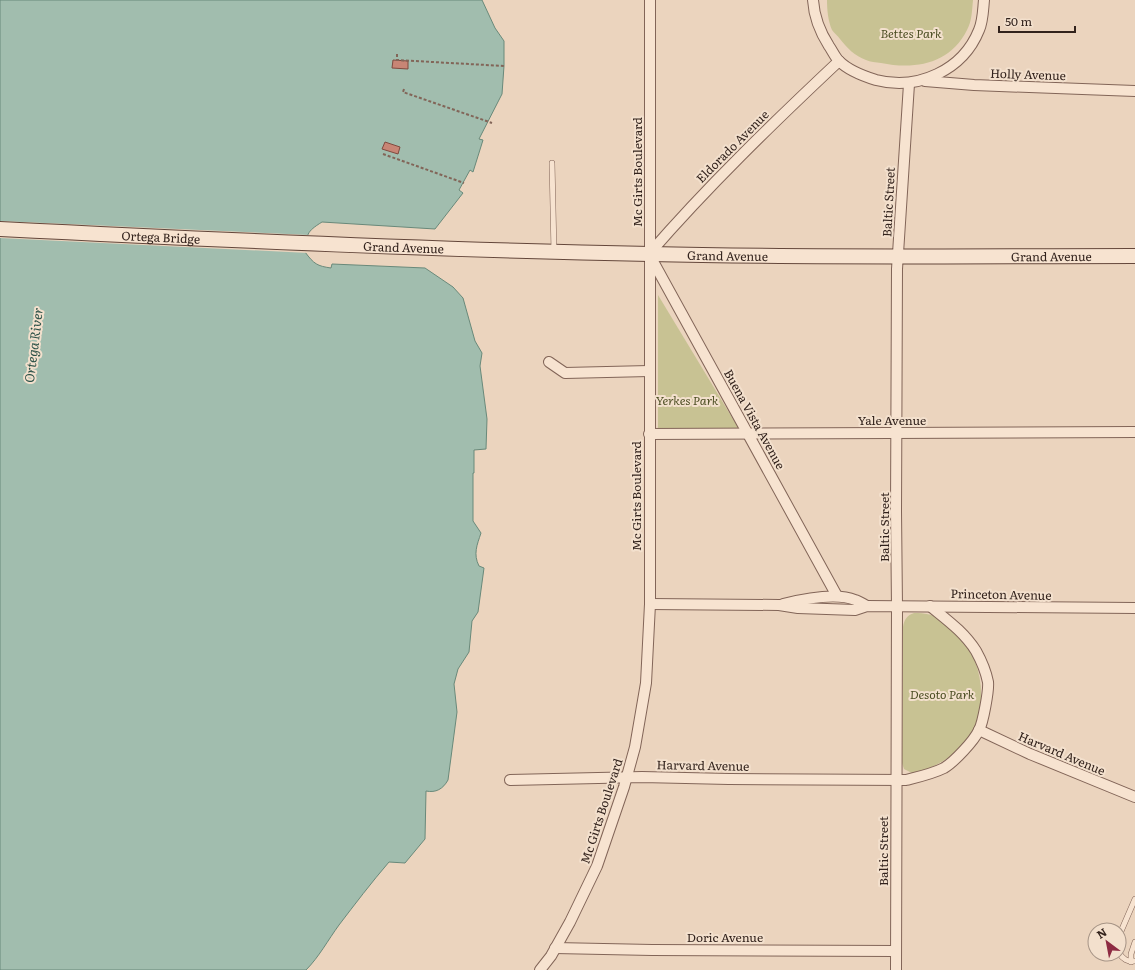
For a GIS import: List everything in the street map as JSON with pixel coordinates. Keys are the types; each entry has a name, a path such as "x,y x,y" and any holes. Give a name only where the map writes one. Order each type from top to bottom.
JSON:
{"main road":[{"name":"Ortega Bridge","path":"0,229 321,245"},
{"name":"Grand Avenue","path":"321,245 649,254 1135,256"}],"street":[{"name":"Mc Girts Boulevard","path":"540,970 570,922 598,866 635,747 646,683 650,604 650,0"},
{"path":"813,0 820,31 838,61 860,75 869,78 889,83 909,84 921,81 948,69 961,59 972,43 979,29 984,0"},
{"name":"Eldorado Avenue","path":"649,254 684,213 838,61"},
{"name":"Holly Avenue","path":"921,81 974,85 1135,91"},
{"name":"Baltic Street","path":"896,970 897,277 909,84"},
{"name":"Buena Vista Avenue","path":"649,254 837,596"},
{"path":"549,362 565,373 649,371"},
{"name":"Yale Avenue","path":"649,434 1135,432"},
{"name":"Princeton Avenue","path":"779,605 802,599 837,596 855,599 867,606"},
{"name":"Princeton Avenue","path":"650,604 779,605 798,608 854,610 867,606 1135,608"},
{"path":"930,606 961,632 977,652 985,670 988,684 979,730"},
{"name":"Harvard Avenue","path":"510,780 626,777 906,780 944,768 961,754 979,730 1030,754 1135,797"},
{"name":"Doric Avenue","path":"555,948 652,950 896,950"}],"lane":[{"path":"552,163 554,252"},
{"path":"1125,922 1135,900"},
{"path":"1133,962 1131,954 1135,942"}],"path":[{"path":"397,54 397,60 504,66"},
{"path":"404,89 403,92 492,123"},
{"path":"383,154 464,183"}],"green space":[{"name":"Bettes Park","path":"827,0 973,0 972,15 969,27 960,41 951,50 930,62 906,66 869,61 858,56 845,46 832,30 828,15"},
{"name":"Yerkes Park","path":"658,295 739,429 658,428"},
{"name":"Desoto Park","path":"914,613 928,614 947,624 969,650 978,670 981,700 978,719 964,744 945,760 914,774 904,769 902,763 903,627 906,618"}],"water":[{"name":"Ortega River","path":"0,0 482,0 495,28 504,41 502,94 479,139 483,140 473,172 470,170 459,190 463,193 435,229 322,222 310,231 307,237 305,252 313,262 319,265 331,268 332,264 425,268 453,287 463,298 475,341 482,353 480,366 487,419 486,449 474,450 473,473 473,521 481,533 476,550 476,557 479,566 484,568 478,612 472,621 469,652 458,669 454,684 457,712 448,780 439,790 426,791 425,839 405,863 389,862 351,909 306,970 0,970"}],"pier":[{"path":"0,221 309,235 308,253 0,238"}],"building":[{"path":"393,60 408,61 408,69 392,68"},
{"path":"385,142 400,147 398,154 382,149"}]}
